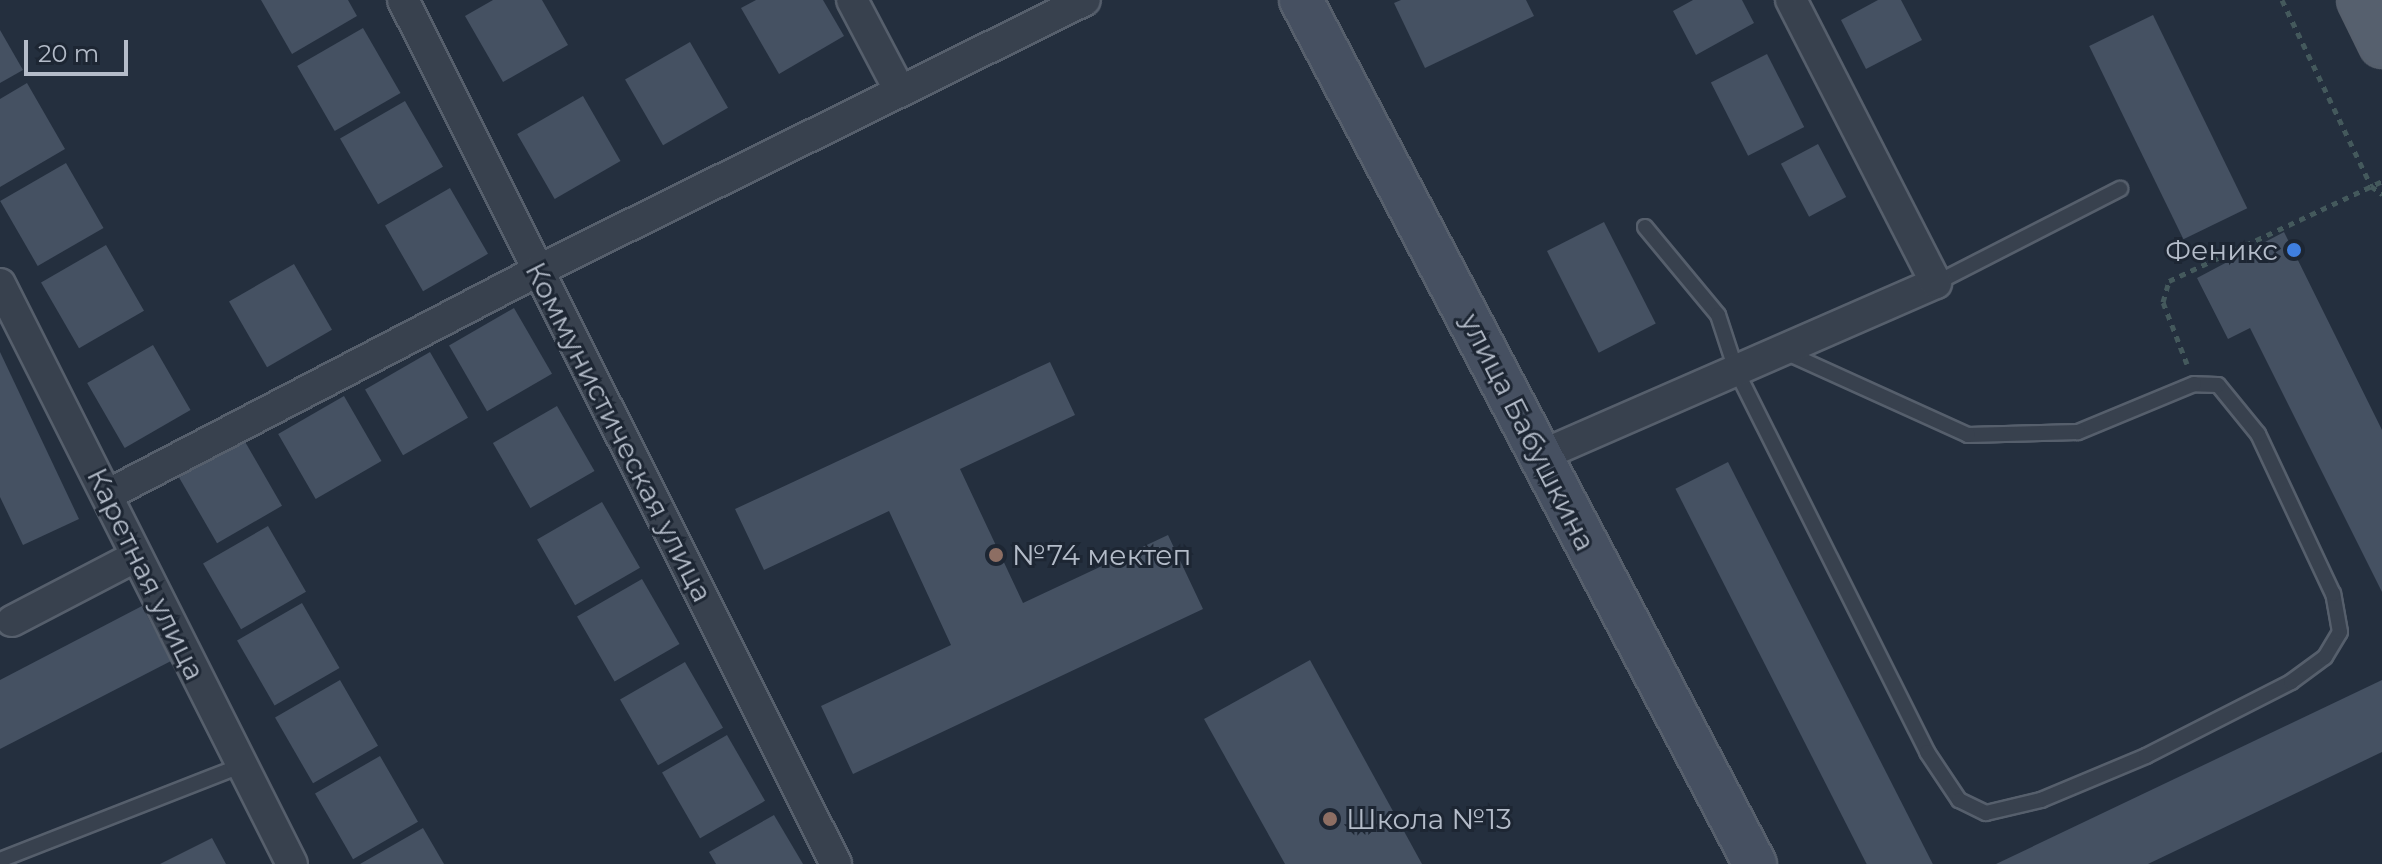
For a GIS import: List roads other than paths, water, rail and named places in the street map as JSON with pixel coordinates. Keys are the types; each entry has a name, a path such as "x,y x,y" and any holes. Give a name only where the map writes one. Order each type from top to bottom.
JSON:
{"main road":[{"path":"2360,0 2382,45"}],"street":[{"name":"Коммунистическая улица","path":"403,0 836,864"},
{"path":"852,0 900,91"},
{"path":"109,494 537,271 1085,0"},
{"name":"улица Бабушкина","path":"1301,0 1755,864"},
{"path":"1540,456 1936,283 1791,0"},
{"name":"Каретная улица","path":"0,284 109,494 135,557 292,864"},
{"path":"4,615 135,557"}],"lane":[{"path":"1936,283 2120,189"},
{"path":"1645,227 1718,315 1736,370 1927,752 1959,800 1986,813 2041,800 2251,702 2325,657 2340,632 2333,594 2258,434 2218,385 2194,384 2078,432 1968,435 1781,350"},
{"path":"0,860 240,766"}],"place":[{"name":"Феникс","path":"2294,250"},
{"name":"№74 мектеп","path":"996,555"},
{"name":"Школа №13","path":"1330,819"}]}
